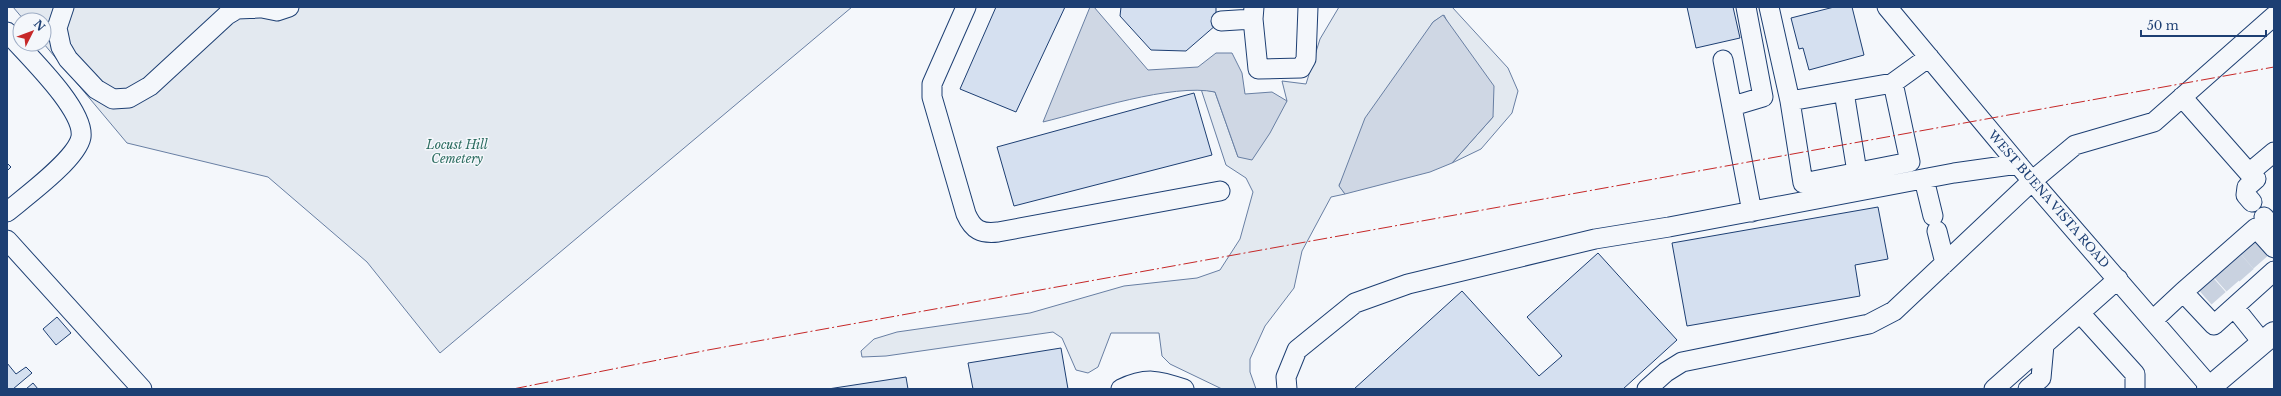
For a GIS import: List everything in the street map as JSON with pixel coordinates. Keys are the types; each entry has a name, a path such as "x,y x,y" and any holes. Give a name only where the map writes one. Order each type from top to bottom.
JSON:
{"main road":[{"path":"2210,388 2268,338"}],"street":[{"path":"64,7 57,28 61,47 68,59 96,89 113,99 130,98 150,86 230,11 237,9 258,8 277,11 289,7"},
{"path":"966,7 932,84 932,97 966,214 974,229 986,234 1220,190"},
{"path":"1221,21 1253,13 1258,69 1300,68 1306,59 1308,7"},
{"path":"1733,106 1763,97 1746,7"},
{"path":"1769,7 1790,102 1803,183 1910,162 1893,83"},
{"name":"WEST BUENA VISTA ROAD","path":"1888,7 2032,181 2210,388"},
{"path":"1647,389 1666,372 1682,362 1868,324 1894,312 2032,181 2076,145 2154,122 2274,16"},
{"path":"7,32 47,76 72,107 80,125 81,137 70,157 7,212"},
{"path":"1790,102 1893,83 1929,57"},
{"path":"1723,60 1733,106 1752,212"},
{"path":"1844,92 1857,172"},
{"path":"2182,97 2256,179 2246,187 2246,195 2264,216"},
{"path":"2249,173 2274,152"},
{"path":"1287,389 1286,377 1297,350 1355,303 1408,284 1595,239 1752,212 1924,179 2018,164"},
{"path":"1924,179 1945,263"},
{"path":"2153,320 2183,292 2204,281 2245,244 2256,228 2274,248"},
{"path":"7,240 142,389"},
{"path":"2183,292 2214,325 2239,296 2270,270"},
{"path":"1994,389 2118,280"},
{"path":"2239,296 2268,338"},
{"path":"2080,313 2135,374 2135,389"},
{"path":"2028,389 2041,378 2044,345"},
{"path":"1121,389 1146,380 1160,381 1184,389"}],"green space":[{"name":"Locust Hill Cemetery","path":"13,7 852,7 440,353 367,262 268,177 127,143 51,52 52,52 52,12 17,12"},
{"path":"1339,7 1452,7 1508,68 1518,91 1512,113 1481,149 1452,163 1493,117 1444,15 1433,22 1339,185 1345,194 1331,197 1302,251 1294,288 1265,326 1250,359 1250,372 1256,389 1222,389 1170,364 1162,356 1159,333 1111,333 1098,367 1088,373 1076,370 1062,338 1053,332 886,356 862,357 861,351 874,339 897,332 1030,313 1124,286 1197,278 1220,270 1240,239 1253,192 1246,178 1226,165 1201,89 1215,92 1238,157 1287,101 1282,81 1306,84 1320,39"}],"shaded area":[{"path":"1090,7 1094,7 1148,70 1198,67 1216,53 1232,53 1242,73 1245,94 1272,92 1287,101 1270,133 1252,160 1238,157 1215,92 1197,90 1176,91 1106,105 1043,122"},
{"path":"1443,15 1494,86 1493,117 1452,163 1430,172 1345,194 1339,186 1365,118 1433,22"}],"building":[{"path":"996,7 1065,7 1016,112 960,89"},
{"path":"1121,7 1216,7 1216,25 1186,51 1151,50 1120,16"},
{"path":"1687,7 1733,7 1740,38 1696,48"},
{"path":"1834,7 1852,7 1864,55 1809,70 1803,48 1799,49 1791,18"},
{"path":"1194,93 1212,155 1014,206 997,147"},
{"path":"7,163 11,167 7,171"},
{"path":"1878,207 1888,259 1855,265 1860,296 1687,326 1672,243"},
{"path":"1598,253 1677,340 1623,389 1354,389 1462,291 1539,376 1562,356 1527,317"},
{"path":"57,317 71,333 56,345 43,329"},
{"path":"1061,348 1068,389 973,389 968,363"},
{"path":"7,363 16,374 26,367 32,373 13,389 7,389"},
{"path":"906,377 908,389 828,389"},
{"path":"33,383 38,389 26,389"}],"tunnel":[{"path":"2248,248 2263,265"},
{"path":"2234,261 2249,278"},
{"path":"2221,271 2237,289"},
{"path":"2206,284 2222,302"}],"power":[{"path":"513,389 708,350 2274,67"}]}
